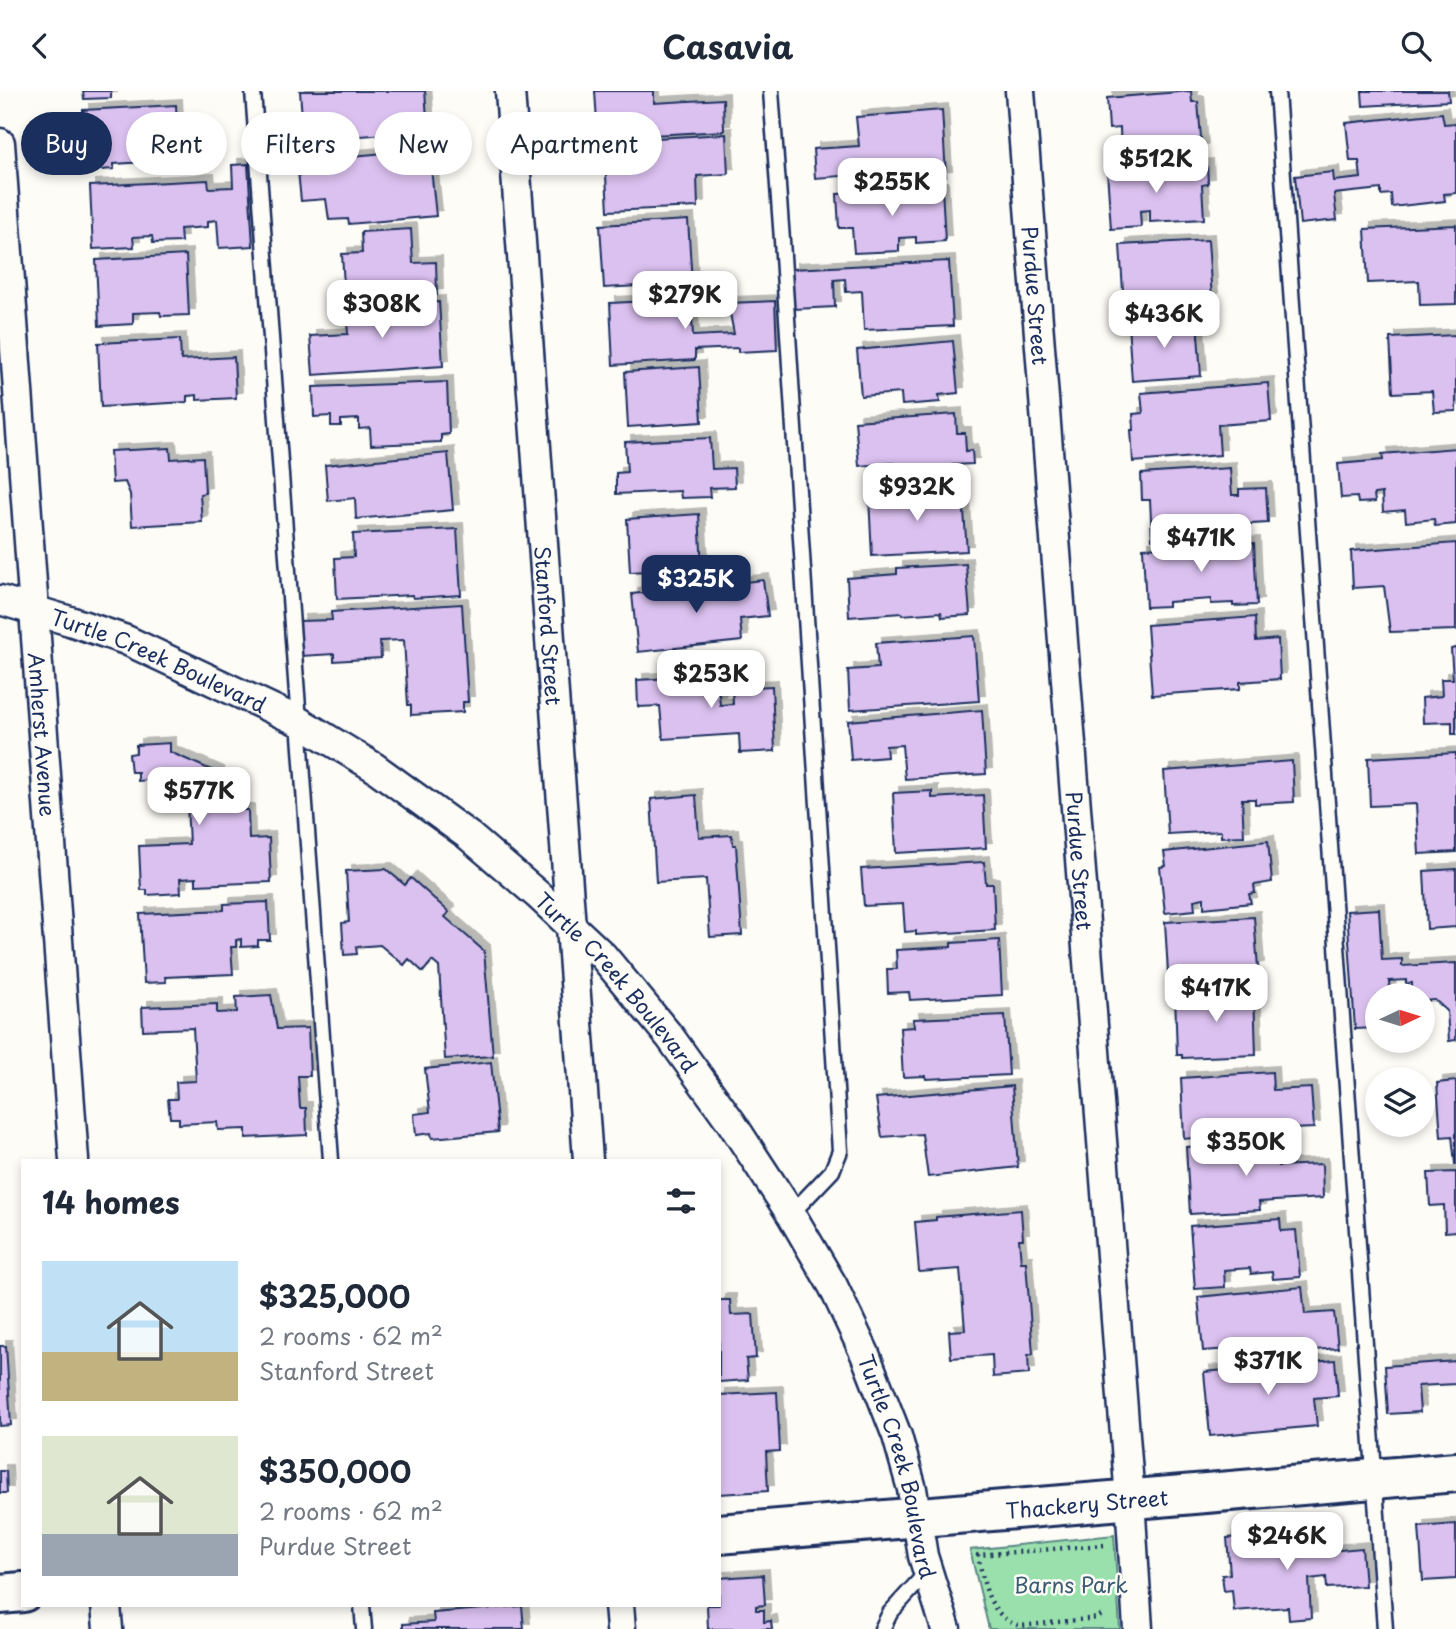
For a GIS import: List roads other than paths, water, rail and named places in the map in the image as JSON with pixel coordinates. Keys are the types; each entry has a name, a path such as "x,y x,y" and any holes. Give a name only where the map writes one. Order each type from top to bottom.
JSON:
{"street":[{"name":"Stanford Street","path":"510,91 588,1159"},
{"name":"Purdue Street","path":"1020,91 1138,1629"},
{"name":"Amherst Avenue","path":"0,143 74,1159"},
{"name":"Turtle Creek Boulevard","path":"0,600 126,640 298,721 374,768 469,836 572,925 603,956 670,1037 731,1122 791,1214 833,1286 865,1354 897,1436 912,1489 923,1556 946,1629"},
{"name":"Thackery Street","path":"721,1534 1456,1472"},
{"path":"0,1594 21,1592"},
{"path":"106,1607 108,1629"},
{"path":"619,1607 621,1629"}],"lane":[{"path":"253,91 331,1159"},
{"path":"771,91 840,1151 832,1171 791,1214"},
{"path":"1277,91 1385,1629"},
{"path":"882,1629 890,1613 928,1570"},
{"path":"362,1607 364,1629"}],"park label":[{"name":"Barns Park","path":"1071,1584"}]}
